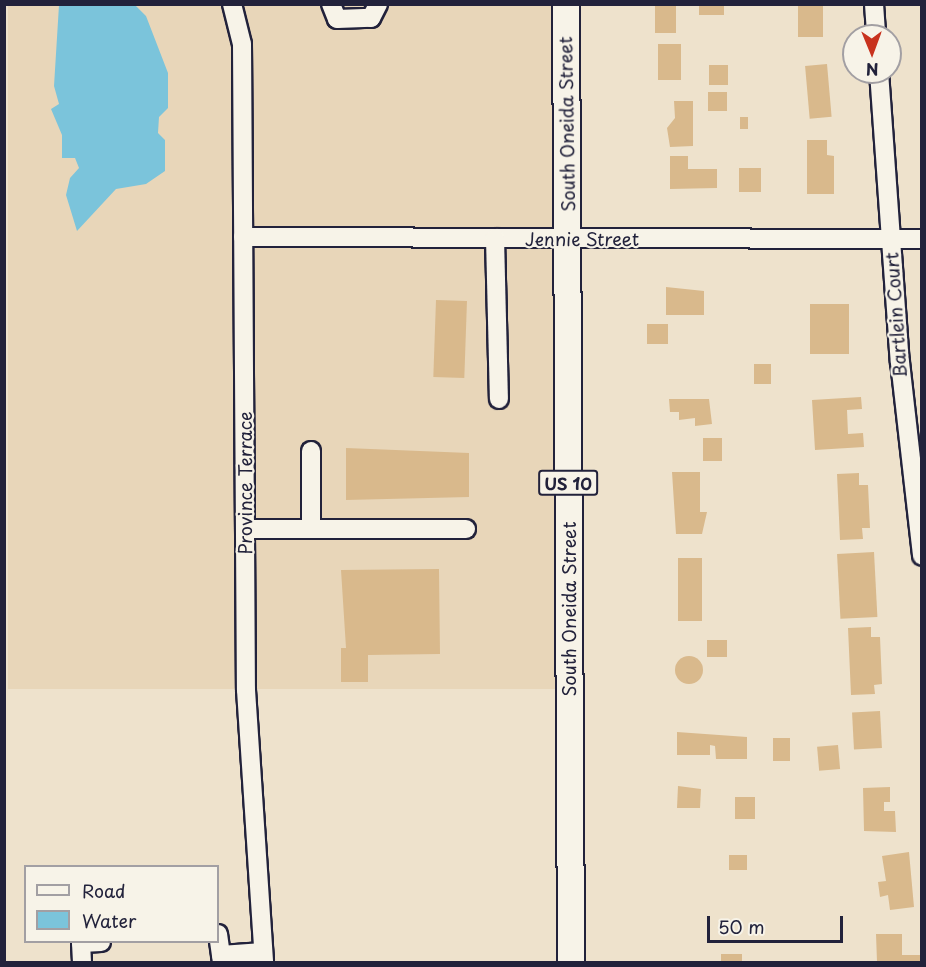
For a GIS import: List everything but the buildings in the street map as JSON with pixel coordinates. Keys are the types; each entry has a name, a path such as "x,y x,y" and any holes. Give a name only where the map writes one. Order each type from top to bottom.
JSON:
{"highway":[{"name":"South Oneida Street","path":"566,4 571,963"}],"street":[{"name":"Province Terrace","path":"232,4 242,44 246,690 263,957"},
{"path":"331,4 337,20 371,18 378,4"},
{"path":"874,4 875,24"},
{"name":"Bartlein Court","path":"880,84 891,239 921,556"},
{"name":"Jennie Street","path":"243,237 921,239"},
{"path":"495,238 499,399"},
{"path":"311,451 311,529"},
{"path":"245,529 466,529"},
{"path":"219,942 221,959 263,957"},
{"path":"81,943 82,963"}],"shaded area":[{"path":"8,5 566,5 566,689 8,689"}],"water":[{"path":"59,5 135,5 146,16 168,73 168,108 159,117 158,133 165,140 165,171 146,184 116,189 77,231 66,195 70,178 79,168 75,158 62,158 62,135 51,109 59,104 54,86"}]}
